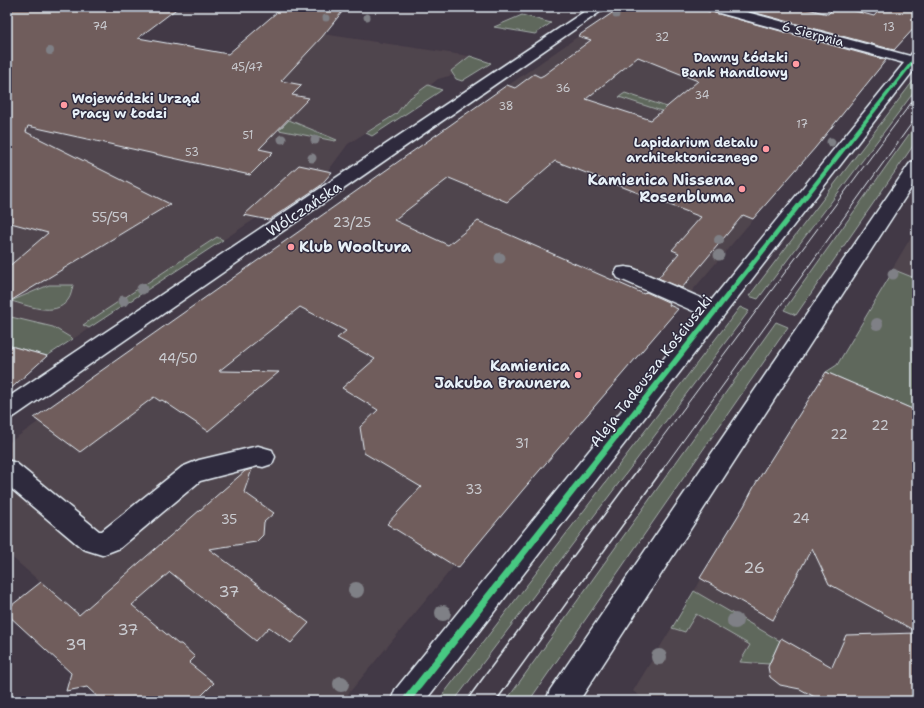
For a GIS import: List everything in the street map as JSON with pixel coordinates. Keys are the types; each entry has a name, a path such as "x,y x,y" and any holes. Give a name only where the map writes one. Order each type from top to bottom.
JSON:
{"street":[{"name":"Wólczańska","path":"7,410 600,7"},
{"name":"6 Sierpnia","path":"713,7 915,58"},
{"name":"Aleja Tadeusza Kościuszki","path":"406,701 915,58"},
{"path":"561,701 917,166"},
{"path":"625,273 715,312"},
{"path":"7,470 92,541 102,543 111,540 190,474 198,470 258,456 263,457"}],"shaded area":[{"path":"620,7 684,7 840,117 457,567 454,566 344,699 328,701 177,701 7,553 7,444 38,422 34,418"},
{"path":"263,25 469,56 491,63 462,81 456,79 453,75 438,79 396,113 348,144 328,171 44,358 7,346 7,67 201,79"},
{"path":"917,227 917,279 892,269"},
{"path":"826,372 917,411 917,701 643,701 644,699 633,691 698,585 701,579 700,578 744,506 755,485 756,486"}],"green space":[{"path":"522,15 551,23 535,34 494,27"},
{"path":"470,56 491,63 462,81 456,79 451,71"},
{"path":"917,76 917,88 758,299 749,296"},
{"path":"428,85 442,90 372,136 366,133 396,114 407,100"},
{"path":"625,93 697,117 692,121 619,97"},
{"path":"289,120 337,140 335,141 279,130"},
{"path":"917,123 917,140 796,315 784,310"},
{"path":"217,237 223,240 89,328 83,325"},
{"path":"892,269 917,279 917,411 826,372 837,365 890,276 889,274"},
{"path":"49,285 73,285 68,300 56,308 48,309 41,309 11,301"},
{"path":"740,307 749,311 454,701 438,701"},
{"path":"11,317 53,327 73,339 47,356 7,345 7,321"},
{"path":"776,322 788,327 529,701 506,701"},
{"path":"694,591 780,641 769,664 740,662 750,645 696,614 685,632 672,628"}],"building":[{"path":"7,7 179,7 138,38 228,54 283,7 346,7 322,37 281,81 302,85 292,95 309,98 259,149 273,152 250,175 28,126 26,132 170,204 7,303 7,268 48,233 7,222"},
{"path":"621,7 705,7 708,11 886,60 815,148 753,219 743,215 682,288 658,278 679,253 672,250 701,217 555,161 507,202 449,178 394,220 448,245 478,221 644,294 646,292 670,303 669,305 678,309 458,568 387,524 421,487 364,453 360,427 378,410 342,388 375,359 337,338 346,331 300,307 219,371 279,372 208,431 162,400 160,401 154,397 80,452 34,418 507,85 515,88 534,74 540,77 544,75 591,40 578,36","holes":["638,57 698,81 651,120 586,99"]},
{"path":"734,7 800,7 828,14 835,7 840,7 874,16 882,7 917,7 917,25 894,50"},
{"path":"299,165 332,172 320,186 269,220 244,215"},
{"path":"7,345 47,356 7,392"},
{"path":"826,372 917,411 917,632 829,584 812,548 773,620 700,578 744,506 756,483"},
{"path":"252,469 244,492 274,513 264,522 263,535 256,542 209,549 309,623 291,643 269,627 256,641 170,572 132,605 195,657 189,663 214,683 196,701 102,701 87,687 66,691 71,673 7,614 7,609 41,582 79,615 245,471"},
{"path":"917,633 917,701 822,701 800,689 780,685 770,677 768,667 781,638 832,667 846,635"}],"tram line":[{"path":"638,470 917,95"},
{"path":"662,470 917,116"},
{"path":"466,701 638,469"},
{"path":"496,701 663,469"}],"cycle path":[{"path":"406,701 917,56"}],"place":[{"name":"Dawny Łódzki Bank Handlowy","path":"796,64"},
{"name":"Wojewódzki Urząd Pracy w Łodzi","path":"64,105"},
{"name":"Lapidarium detalu architektonicznego","path":"766,149"},
{"name":"Kamienica Nissena Rosenbluma","path":"742,189"},
{"name":"Klub Wooltura","path":"291,247"},
{"name":"Kamienica Jakuba Braunera","path":"578,375"}]}
